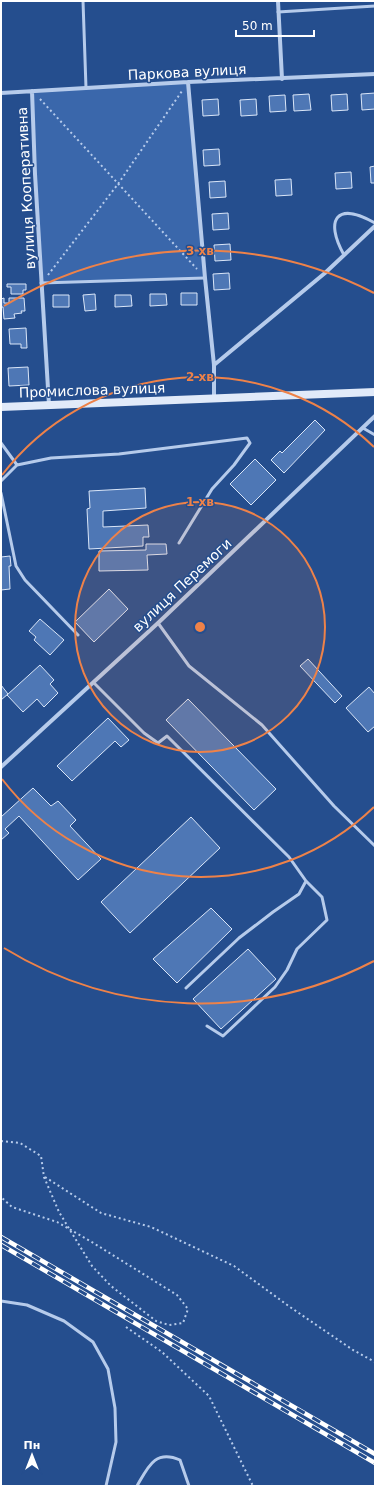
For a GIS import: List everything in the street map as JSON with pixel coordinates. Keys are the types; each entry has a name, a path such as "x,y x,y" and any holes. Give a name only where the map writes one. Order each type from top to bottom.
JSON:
{"street":[{"path":"278,1 282,79"},
{"name":"Паркова вулиця","path":"1,93 188,82 375,74"},
{"path":"188,82 214,365 214,398"},
{"name":"вулиця Кооперативна","path":"32,91 35,174 49,405"},
{"path":"214,365 344,255 375,225"},
{"name":"Промислова вулиця","path":"1,406 375,392"},
{"name":"вулиця Перемоги","path":"1,768 158,623 375,416"}],"lane":[{"path":"83,1 86,88"},
{"path":"278,12 375,6"},
{"path":"344,255 335,235 334,226 336,218 341,214 351,213 363,216 375,225"},
{"name":"вулиця Кооперативна","path":"41,283 205,278"},
{"path":"363,428 375,435"},
{"path":"1,481 18,465 51,458 135,452 247,438 250,443 234,465 212,489 179,543"},
{"path":"1,443 18,465"},
{"path":"1,493 16,566 25,580 78,635"},
{"path":"158,623 189,666 262,725 334,806 375,846"},
{"path":"94,683 144,733 158,743 167,736 181,748 240,810 289,857 306,881 322,897 327,920 297,949 287,970 275,987 248,1015 223,1036 207,1026"},
{"path":"186,988 239,938 299,894 306,881"},
{"path":"1,1301 27,1305 64,1321 93,1342 108,1369 115,1408 116,1442 106,1486"},
{"path":"137,1486 147,1468 156,1458 170,1455 180,1460 190,1486"}],"path":[{"path":"41,283 118,184 188,82"},
{"path":"32,91 205,278"},
{"path":"1,1141 20,1143 41,1156 44,1177 59,1212 71,1231 92,1266 111,1286 156,1321 169,1326 183,1323 188,1309 177,1295 71,1231 57,1222 12,1207 1,1197"},
{"path":"44,1177 101,1213 151,1227 234,1266 353,1350 375,1362"},
{"path":"126,1327 162,1352 209,1396 253,1486"}],"shaded area":[{"path":"188,82 205,278 41,283 32,91"}],"building":[{"path":"375,93 375,109 362,110 361,94"},
{"path":"309,94 311,110 294,111 293,95"},
{"path":"347,94 348,110 332,111 331,95"},
{"path":"285,95 286,111 270,112 269,96"},
{"path":"218,99 219,115 203,116 202,100"},
{"path":"256,99 257,115 241,116 240,100"},
{"path":"219,149 220,165 204,166 203,150"},
{"path":"375,166 375,183 371,183 370,167"},
{"path":"351,172 352,188 336,189 335,173"},
{"path":"291,179 292,195 276,196 275,180"},
{"path":"225,181 226,197 210,198 209,182"},
{"path":"228,213 229,229 213,230 212,214"},
{"path":"230,244 231,260 215,261 214,245"},
{"path":"229,273 230,289 214,290 213,274"},
{"path":"7,284 26,284 26,290 23,290 23,294 11,294 11,287 7,287"},
{"path":"181,293 197,293 197,305 181,305"},
{"path":"95,294 96,310 85,311 83,295"},
{"path":"150,294 166,294 167,305 150,306"},
{"path":"53,295 69,295 69,307 53,307"},
{"path":"115,295 131,295 132,306 115,307"},
{"path":"4,298 4,303 9,303 9,298 24,298 25,311 14,314 15,318 4,319 1,299"},
{"path":"26,328 27,348 21,348 21,344 10,344 9,329"},
{"path":"28,367 29,385 9,386 8,368"},
{"path":"315,420 325,430 284,473 271,460 280,451 282,453"},
{"path":"255,459 276,480 251,505 230,484"},
{"path":"145,488 146,508 103,511 103,527 148,525 149,537 143,537 143,546 89,549 87,509 90,508 89,491"},
{"path":"146,544 166,544 167,554 147,555 148,570 99,571 99,551 146,550"},
{"path":"10,556 10,589 1,590 1,557"},
{"path":"109,589 128,609 94,642 75,622"},
{"path":"40,619 64,640 50,655 34,640 36,637 29,631"},
{"path":"308,659 342,696 335,703 300,666"},
{"path":"40,665 54,680 50,684 58,693 44,707 37,699 23,712 7,695"},
{"path":"1,685 8,694 1,700"},
{"path":"369,687 375,694 375,726 368,732 346,708"},
{"path":"188,699 276,789 254,810 166,720"},
{"path":"108,718 129,740 121,747 115,741 72,781 57,766"},
{"path":"33,788 51,806 58,801 76,820 70,826 101,859 78,880 19,816 5,829 9,833 1,840 1,817"},
{"path":"191,817 220,848 130,933 101,902"},
{"path":"211,908 232,929 177,983 153,959"},
{"path":"248,949 276,979 221,1029 193,999"}],"railway":[{"path":"1,1237 375,1454"},
{"path":"1,1245 375,1463"}]}
